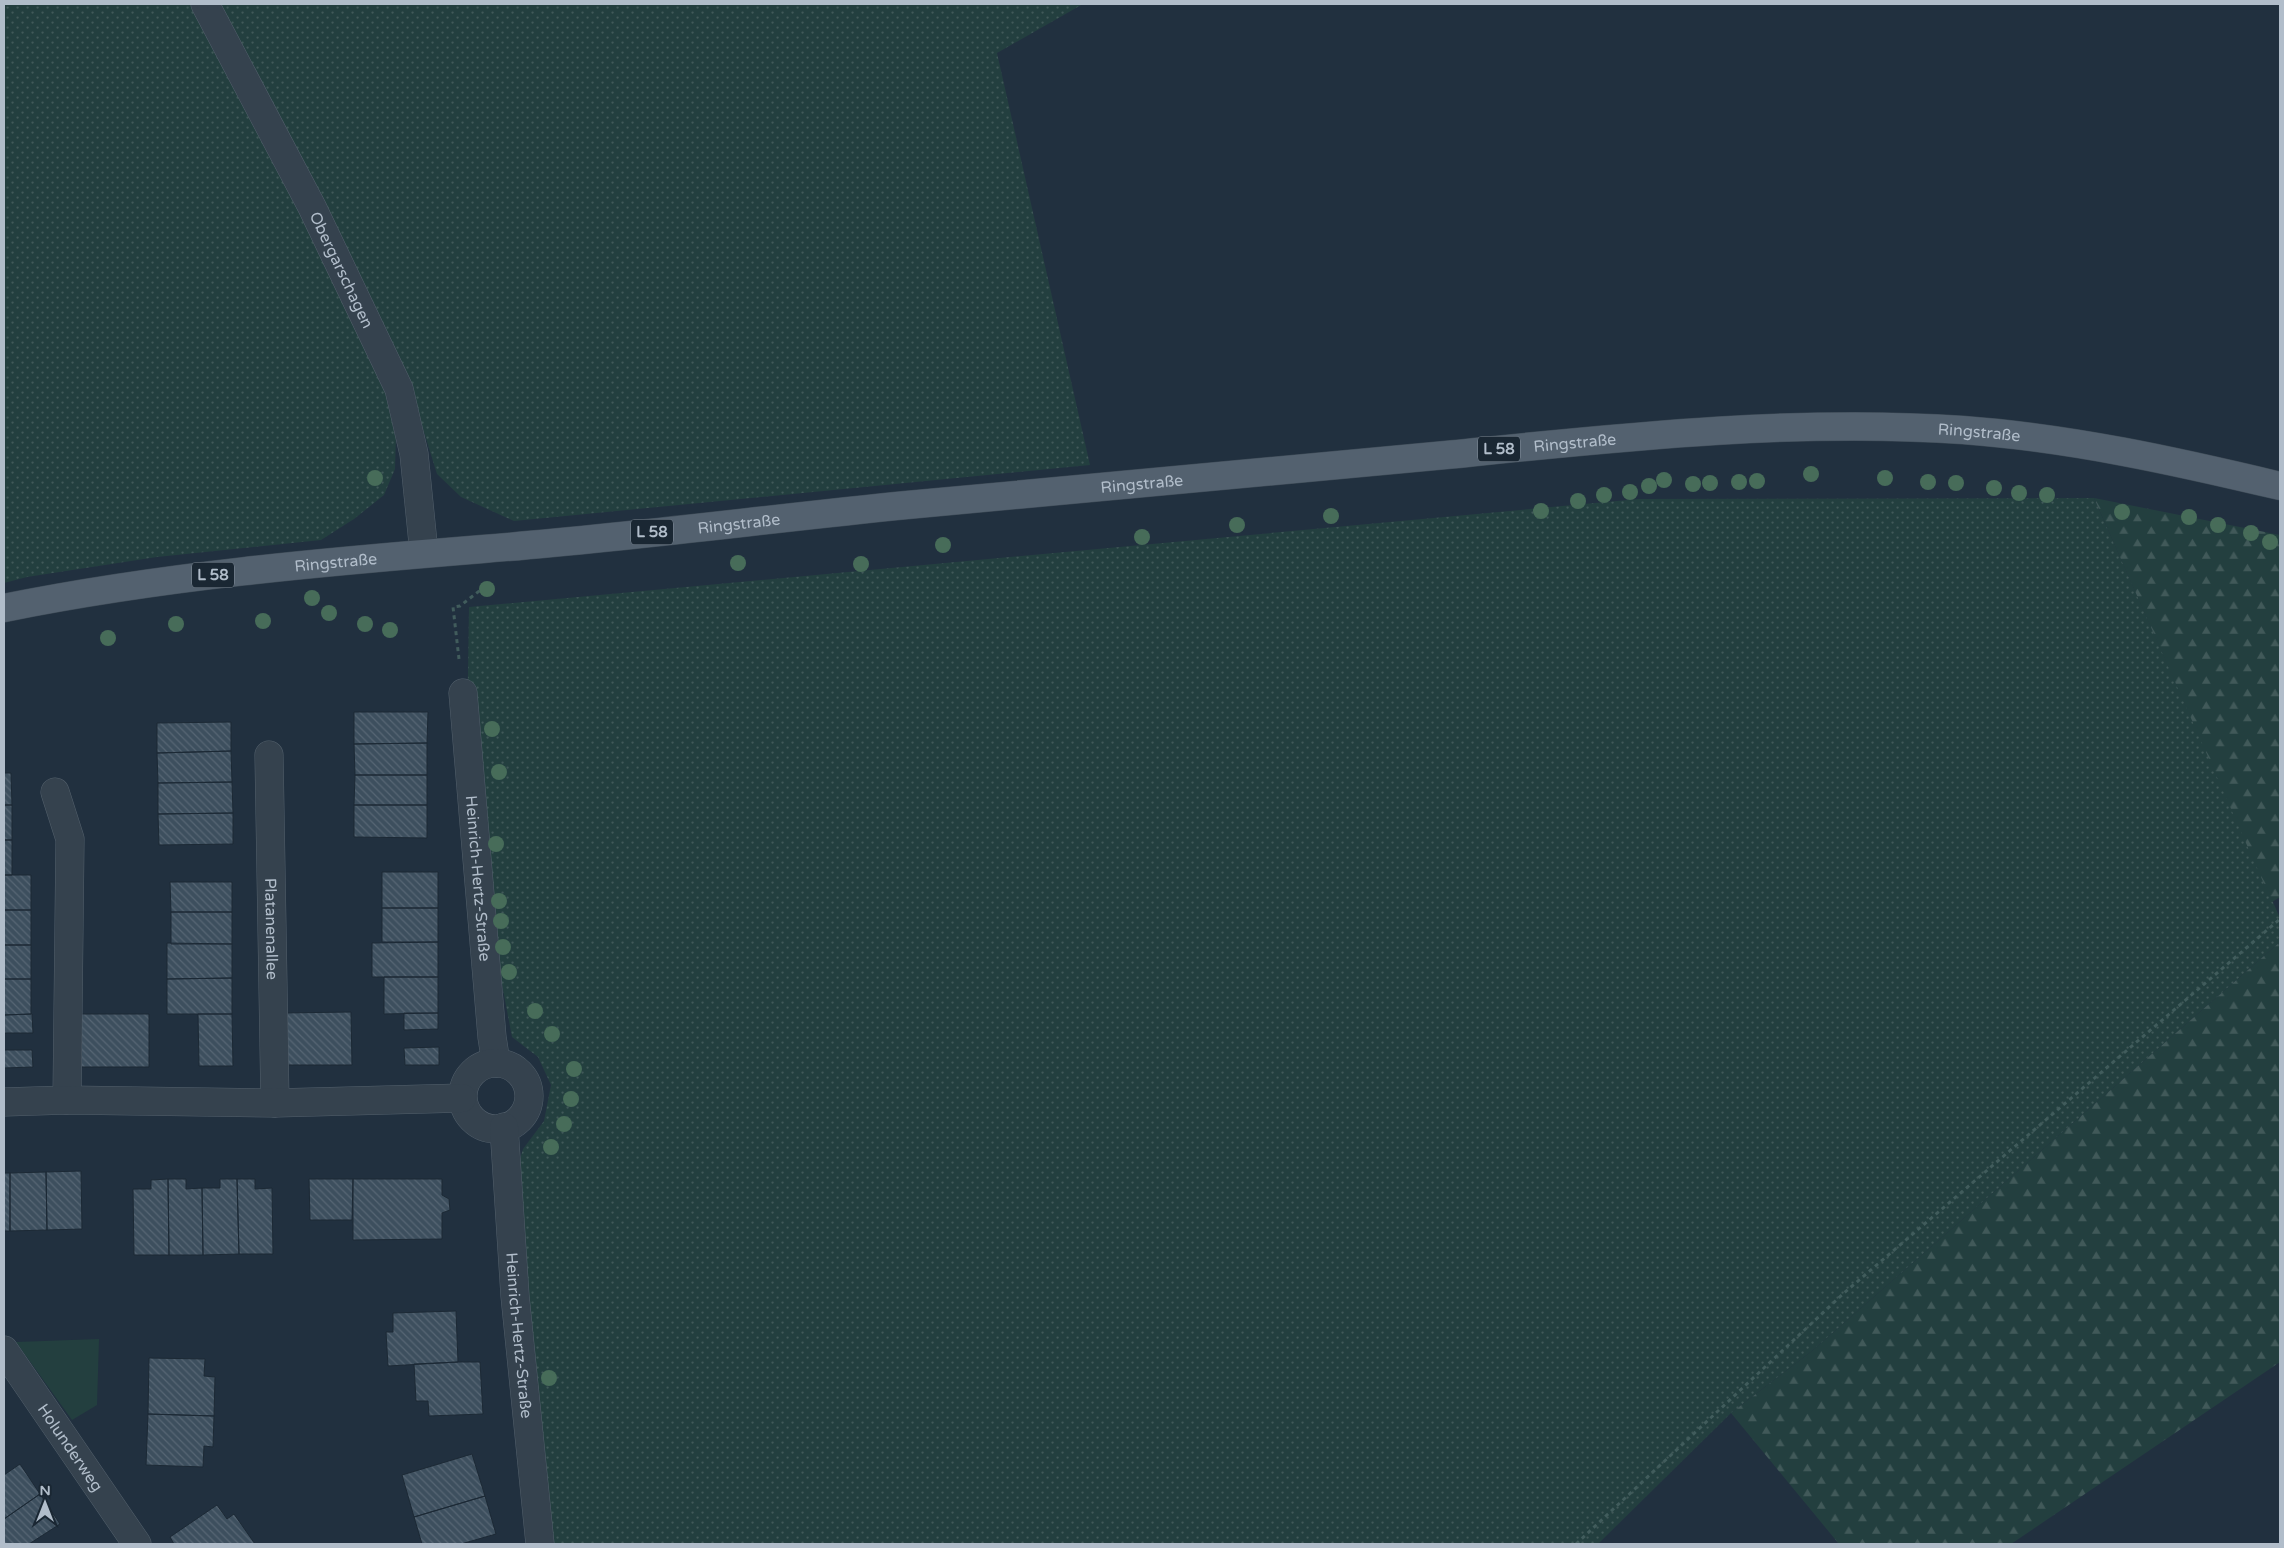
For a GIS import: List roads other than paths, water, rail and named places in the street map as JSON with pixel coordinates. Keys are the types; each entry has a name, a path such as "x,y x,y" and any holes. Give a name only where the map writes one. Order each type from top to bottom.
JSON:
{"main road":[{"name":"Ringstraße","path":"4,608 173,579 424,553 484,549 782,517 1566,443 1766,430 1918,428 2013,434 2148,455 2280,486"}],"street":[{"name":"Obergarschagen","path":"204,4 312,207 399,390 414,454 424,553"},
{"name":"Heinrich-Hertz-Straße","path":"462,693 492,1038 496,1063"},
{"name":"Platanenallee","path":"269,755 275,1103"},
{"path":"56,792 70,839 68,1100"},
{"path":"496,1063 514,1068 523,1076 530,1096 523,1115 514,1123 504,1127 488,1127 477,1122 464,1108 462,1098 468,1078 479,1068 496,1063"},
{"path":"4,1102 68,1100 275,1103 462,1098"},
{"name":"Heinrich-Hertz-Straße","path":"504,1127 515,1296 540,1544"},
{"name":"Holunderweg","path":"4,1350 137,1544"}]}
